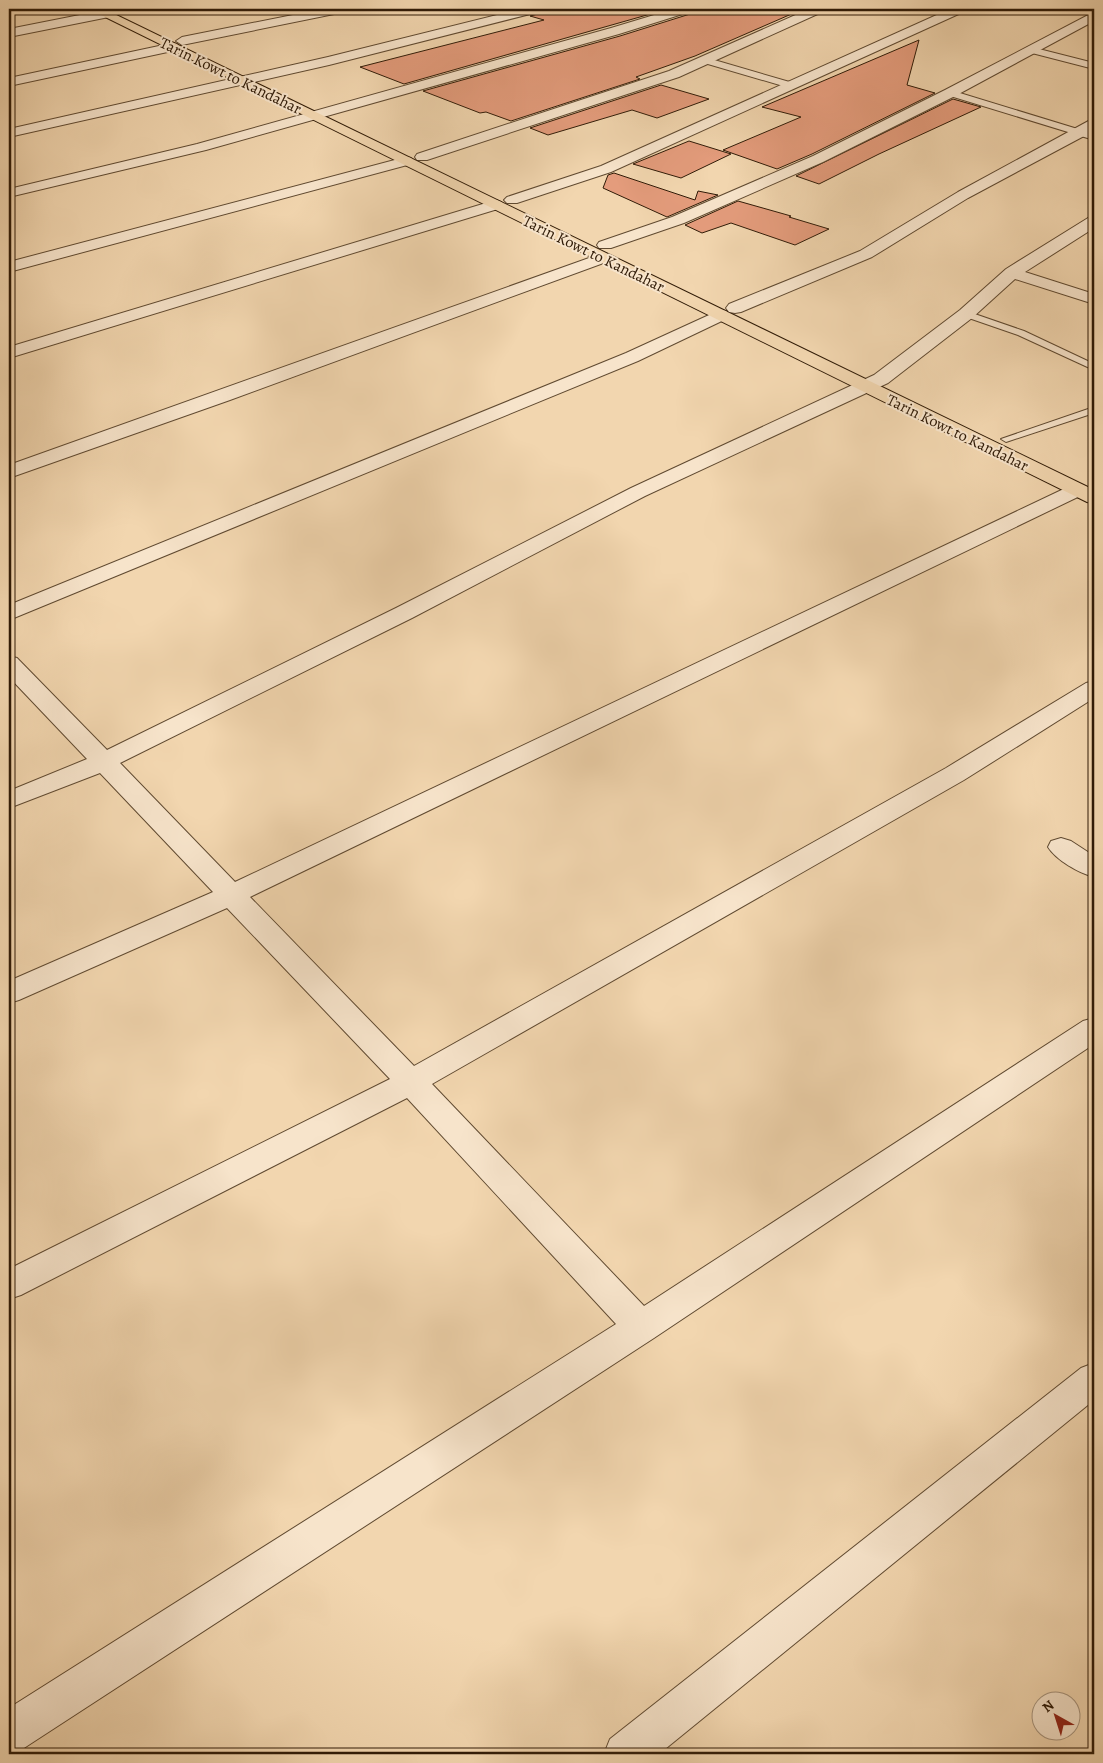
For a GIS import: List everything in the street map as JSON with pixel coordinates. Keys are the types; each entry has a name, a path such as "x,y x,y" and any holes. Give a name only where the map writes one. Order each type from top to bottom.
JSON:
{"main road":[{"name":"Tarin Kowt to Kandahar","path":"113,10 319,113 406,161 557,235 604,251 1089,490"},
{"name":"Tarin Kowt to Kandahar","path":"319,113 422,157 512,200 573,230 604,251"},
{"path":"557,235 573,230"},
{"name":"Tarin Kowt to Kandahar","path":"874,383 1006,439 1089,490"}],"street":[{"path":"9,82 339,9"},
{"path":"9,133 250,79 534,9"},
{"path":"9,193 201,147 616,31 685,9"},
{"path":"422,157 674,74 818,9"},
{"path":"512,200 606,169 959,9"},
{"path":"9,33 113,10"},
{"path":"9,472 242,389 604,251 678,220 792,170 950,93 1094,16"},
{"path":"1031,50 1094,66"},
{"path":"704,60 790,85"},
{"path":"950,93 1094,137"},
{"path":"9,612 632,357 727,311 866,254 963,195 1079,133 1094,122"},
{"path":"9,267 406,161"},
{"path":"9,353 496,205"},
{"path":"9,800 103,762 404,613 638,492 874,383 966,314 1012,273 1094,221"},
{"path":"1012,273 1093,298"},
{"path":"9,993 231,894 1089,490"},
{"path":"9,663 411,1082 641,1327"},
{"path":"9,1285 411,1082 955,774 1094,688"},
{"path":"1061,846 1094,868"},
{"path":"9,1733 641,1327 1094,1029"},
{"path":"624,1754 1094,1379"}],"lane":[{"path":"966,314 1021,333 1094,368"},
{"path":"1006,439 1094,410"}],"building":[{"path":"542,9 668,9 404,84 360,67 544,20 530,16 538,14"},
{"path":"693,9 803,9 695,56 636,77 640,79 511,121 486,112 480,113 423,91 620,36 690,14"},
{"path":"919,40 907,85 935,93 812,154 777,169 723,150 801,117 762,107"},
{"path":"661,85 709,99 657,118 632,110 548,135 530,128"},
{"path":"953,99 981,107 819,184 796,176"},
{"path":"689,141 731,154 681,178 633,164"},
{"path":"614,173 695,200 698,191 718,195 667,217 603,188 608,175"},
{"path":"738,201 829,229 795,245 731,223 702,233 685,225"}]}
